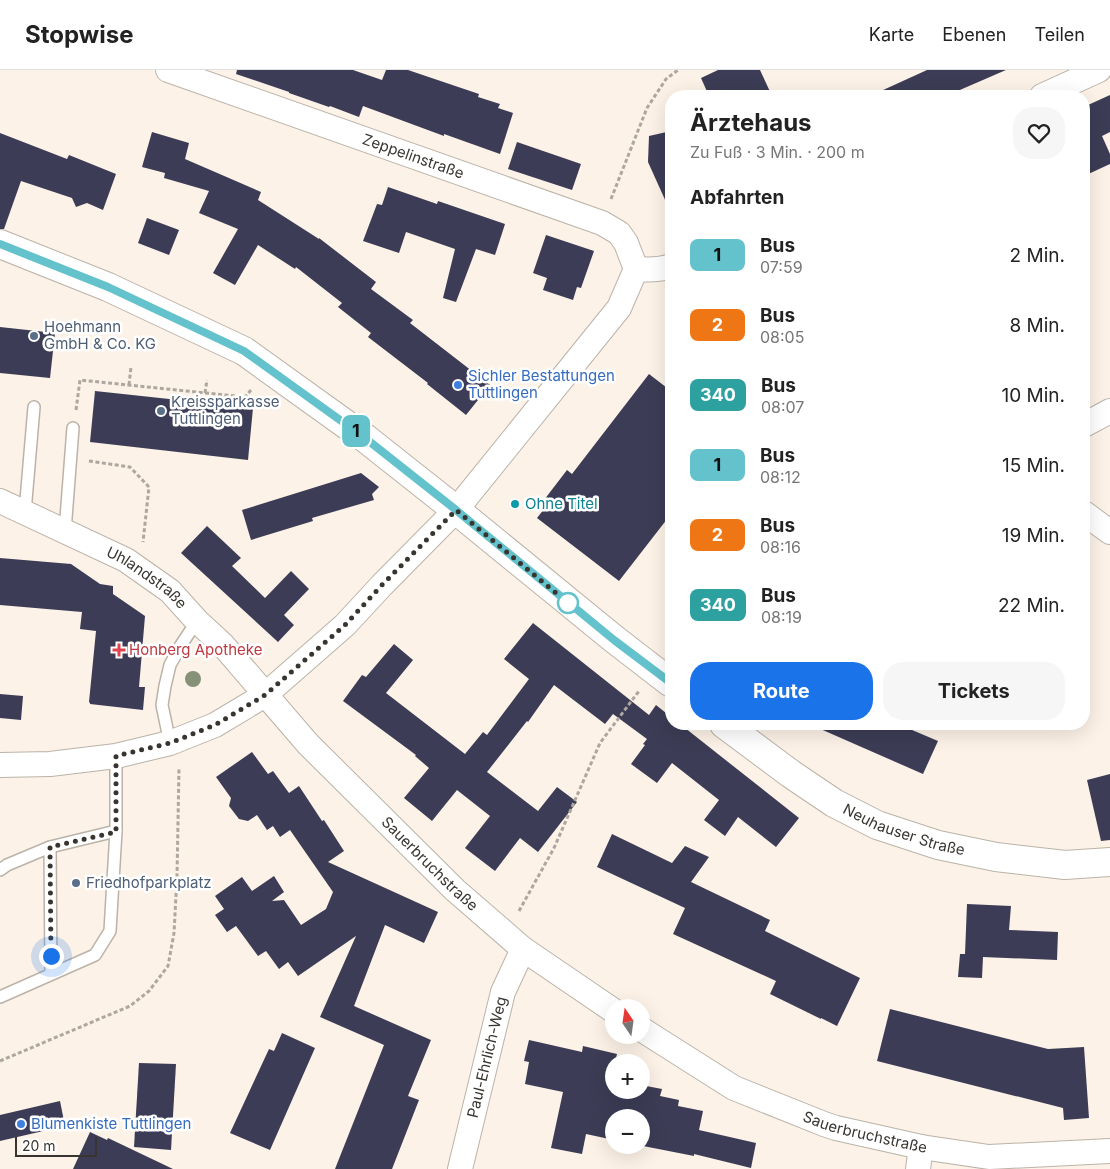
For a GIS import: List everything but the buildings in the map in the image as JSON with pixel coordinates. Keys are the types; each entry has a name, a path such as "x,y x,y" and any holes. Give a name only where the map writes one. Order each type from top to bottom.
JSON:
{"street":[{"name":"Zeppelinstraße","path":"168,70 602,223 619,233 626,243 636,269"},
{"path":"1055,90 1100,70"},
{"path":"0,244 108,287 244,351 365,438 662,677"},
{"path":"0,765 50,764 116,756 170,743 215,725 265,695 345,625 456,510 619,308 636,269 665,269"},
{"path":"1090,422 1110,411"},
{"name":"Uhlandstraße","path":"0,501 126,560 170,591 197,621 222,644 265,695"},
{"path":"1090,517 1110,532"},
{"name":"Sauerbruchstraße","path":"265,695 308,744 455,890 514,942 605,1005"},
{"name":"Neuhauser Straße","path":"732,730 834,804 877,825 938,845 996,857 1065,865 1110,862"},
{"name":"Paul-Ehrlich-Weg","path":"460,1169 514,942"},
{"name":"Sauerbruchstraße","path":"650,1034 734,1088 824,1124 920,1158 989,1157 1110,1151"}],"lane":[{"path":"25,512 34,407"},
{"path":"65,531 73,428"},
{"path":"170,743 162,705 165,686 170,665 197,621"},
{"path":"0,997 95,955 110,931 116,832 116,756"},
{"path":"0,870 7,865 50,847 116,832"},
{"path":"50,847 51,974"}],"path":[{"path":"602,223 647,108 666,79 678,70"},
{"path":"129,385 131,366"},
{"path":"73,428 80,380 245,398 270,369"},
{"path":"205,393 206,380"},
{"path":"71,458 130,467 149,487 140,570"},
{"path":"514,942 600,743 662,677"},
{"path":"0,1061 130,1006 149,991 168,966 174,933 180,768 170,743"}],"bus line":[{"name":"1","path":"0,244 108,287 244,351 365,438 614,640 665,678"}],"place":[{"name":"Hoehmann GmbH & Co. KG","path":"34,336"},
{"name":"Sichler Bestattungen Tuttlingen","path":"458,385"},
{"name":"Kreissparkasse Tuttlingen","path":"161,411"},
{"name":"Ohne Titel","path":"515,504"},
{"name":"Honberg Apotheke","path":"119,650"},
{"name":"Friedhofparkplatz","path":"76,883"},
{"name":"Blumenkiste Tuttlingen","path":"21,1124"}],"route":[{"path":"51,956 50,847 116,832 116,756 170,743 215,725 265,695 345,625 456,510 568,603"}]}
